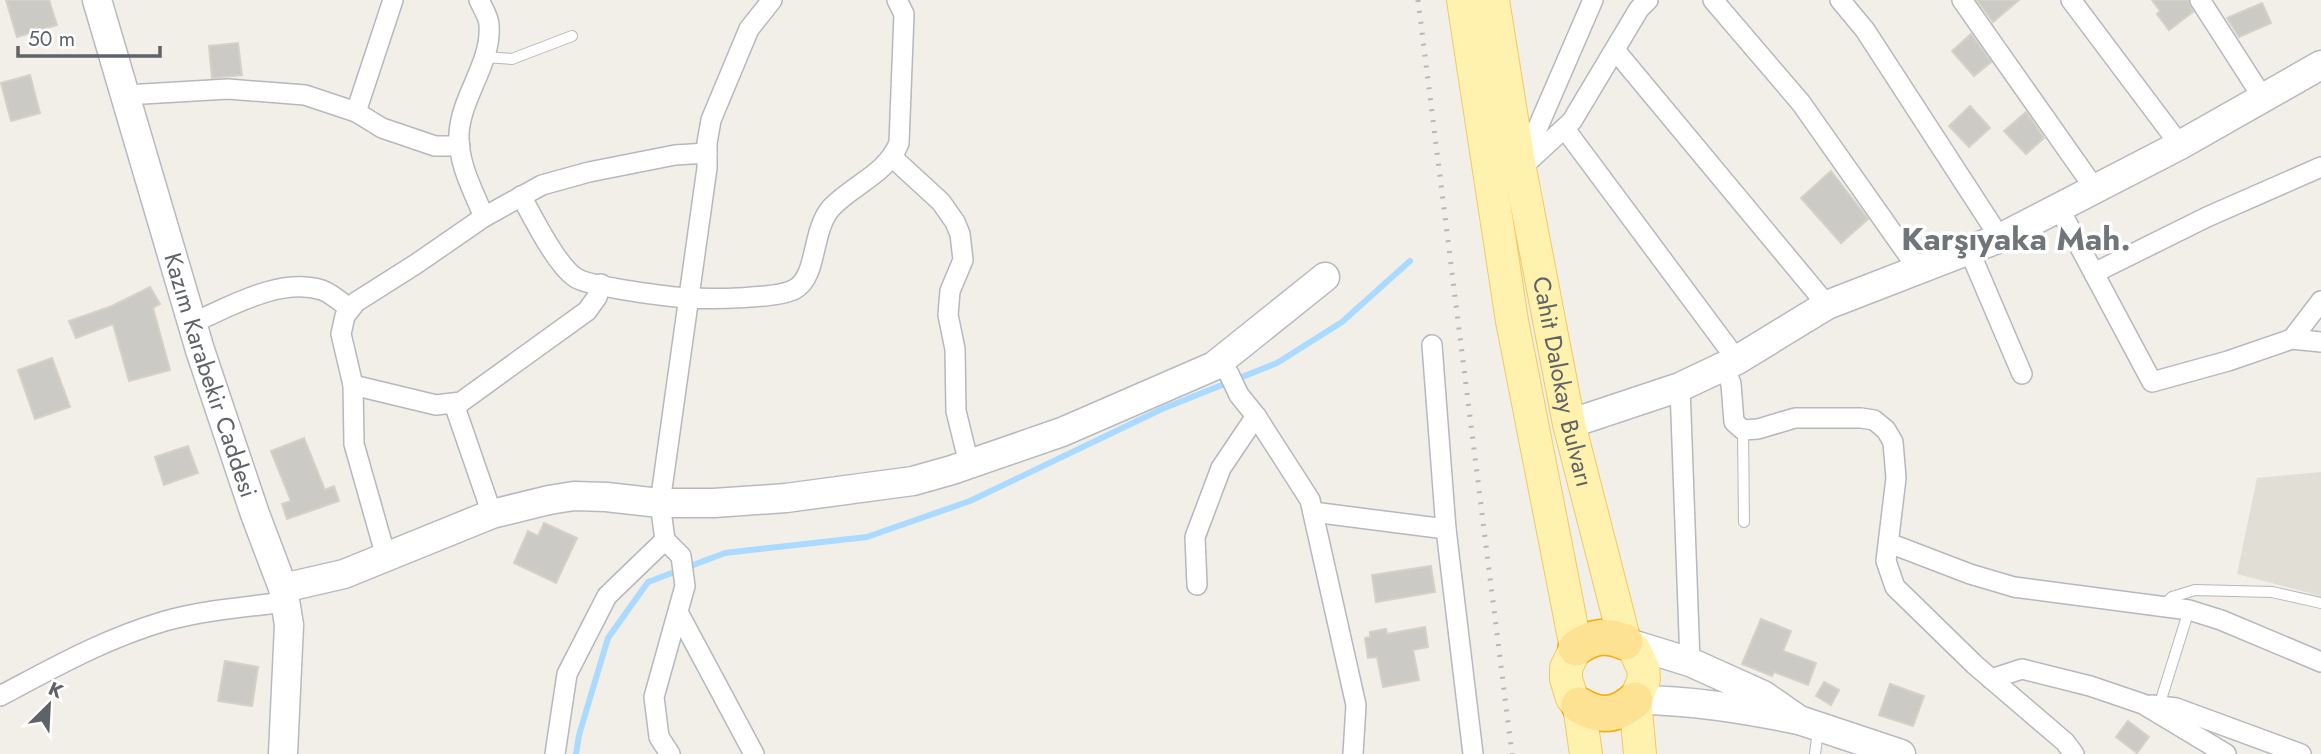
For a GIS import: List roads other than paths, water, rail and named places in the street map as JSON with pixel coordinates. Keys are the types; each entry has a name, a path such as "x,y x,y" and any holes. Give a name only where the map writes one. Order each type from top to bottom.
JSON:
{"highway":[{"path":"1576,648 1587,640 1600,636 1625,642"},
{"path":"1579,705 1602,715 1626,708 1635,700"}],"main road":[{"name":"Cahit Dalokay Bulvarı","path":"1463,0 1512,321 1576,648 1566,668 1566,679 1572,698 1579,705 1586,754"},
{"name":"Cahit Dalokay Bulvarı","path":"1493,0 1520,169 1569,424 1625,642 1634,649 1643,668 1644,680 1635,700 1640,754"}],"street":[{"name":"Kazım Karabekir Caddesi","path":"97,0 192,323 255,514 285,595 289,625 283,754"},
{"path":"356,112 393,0"},
{"path":"479,0 489,23 484,57 464,108 460,146 464,170 484,216"},
{"path":"670,754 659,737 654,696 685,586 681,556 665,540 660,503 711,120 749,29 772,0"},
{"path":"521,196 563,266 578,279 689,298 770,295 794,290 803,282 810,269 816,238 829,210 892,157 899,143 904,14 897,0"},
{"path":"1520,169 1592,0"},
{"path":"1520,169 1565,129 1639,9 1648,0"},
{"path":"1713,0 1801,103 1918,270"},
{"path":"1840,0 1865,30 2000,238"},
{"path":"1962,0 2095,189"},
{"path":"2071,0 2180,145"},
{"path":"2200,0 2263,98"},
{"path":"1615,50 1827,305"},
{"path":"1569,424 1680,387 1731,364 1827,305 2000,238 2180,145 2321,65"},
{"path":"126,95 228,89 305,95 356,112 382,128 435,146 460,146"},
{"path":"1565,129 1731,364 1734,422 1743,430 1758,429 1795,418 1861,418 1874,420 1886,430 1894,442 1896,478 1886,561 1895,587 1991,679 2065,742 2074,754"},
{"path":"386,557 354,444 354,385 341,334 349,308 484,216 542,185 589,172 675,155 707,153"},
{"path":"892,157 941,202 949,211 960,233 962,260 950,291 947,315 955,349 956,411 969,464"},
{"path":"2094,273 2207,217 2321,167"},
{"path":"2059,208 2152,382 2228,361 2292,339 2321,342"},
{"path":"1969,250 2022,374"},
{"path":"1225,368 1325,276"},
{"path":"354,385 436,405 454,404 467,399 587,311 597,297 601,284"},
{"path":"192,323 265,293 290,288 323,290 349,308"},
{"path":"2292,339 2321,301"},
{"path":"1432,345 1446,529 1473,754"},
{"path":"0,696 84,650 166,621 285,595 492,514 522,505 574,496 660,503 726,502 844,492 913,481 1062,432 1214,366 1225,368"},
{"path":"1225,368 1239,395 1256,416 1310,500 1356,705 1353,754"},
{"path":"1680,387 1690,663"},
{"path":"454,404 492,514"},
{"path":"1197,585 1195,537 1221,468 1256,416"},
{"path":"1313,512 1446,529"},
{"path":"555,754 567,674 607,596 665,540"},
{"path":"1889,543 1970,574 2014,587 2189,610 2242,628 2321,662"},
{"path":"679,614 754,754"},
{"path":"1625,642 1690,663 1763,695 1809,723"},
{"path":"1991,679 2022,669 2034,670 2151,705 2176,708 2301,754"},
{"path":"1635,700 1677,700 1735,707 1809,723 1901,754"},
{"path":"2151,705 2226,754"}],"lane":[{"path":"484,57 512,59 572,36"},
{"path":"1743,430 1744,522"},
{"path":"2164,605 2172,597 2194,590 2272,592 2321,603"},
{"path":"2151,705 2189,610"},
{"path":"1809,723 1815,754"}],"waterway":[{"path":"576,754 579,735 608,638 648,582 725,553 867,537 970,501 1162,409 1277,363 1342,322 1410,261"}],"railway":[{"path":"1418,0 1512,754"}],"district":[{"name":"Karşıyaka Mah.","path":"2016,239"}]}
